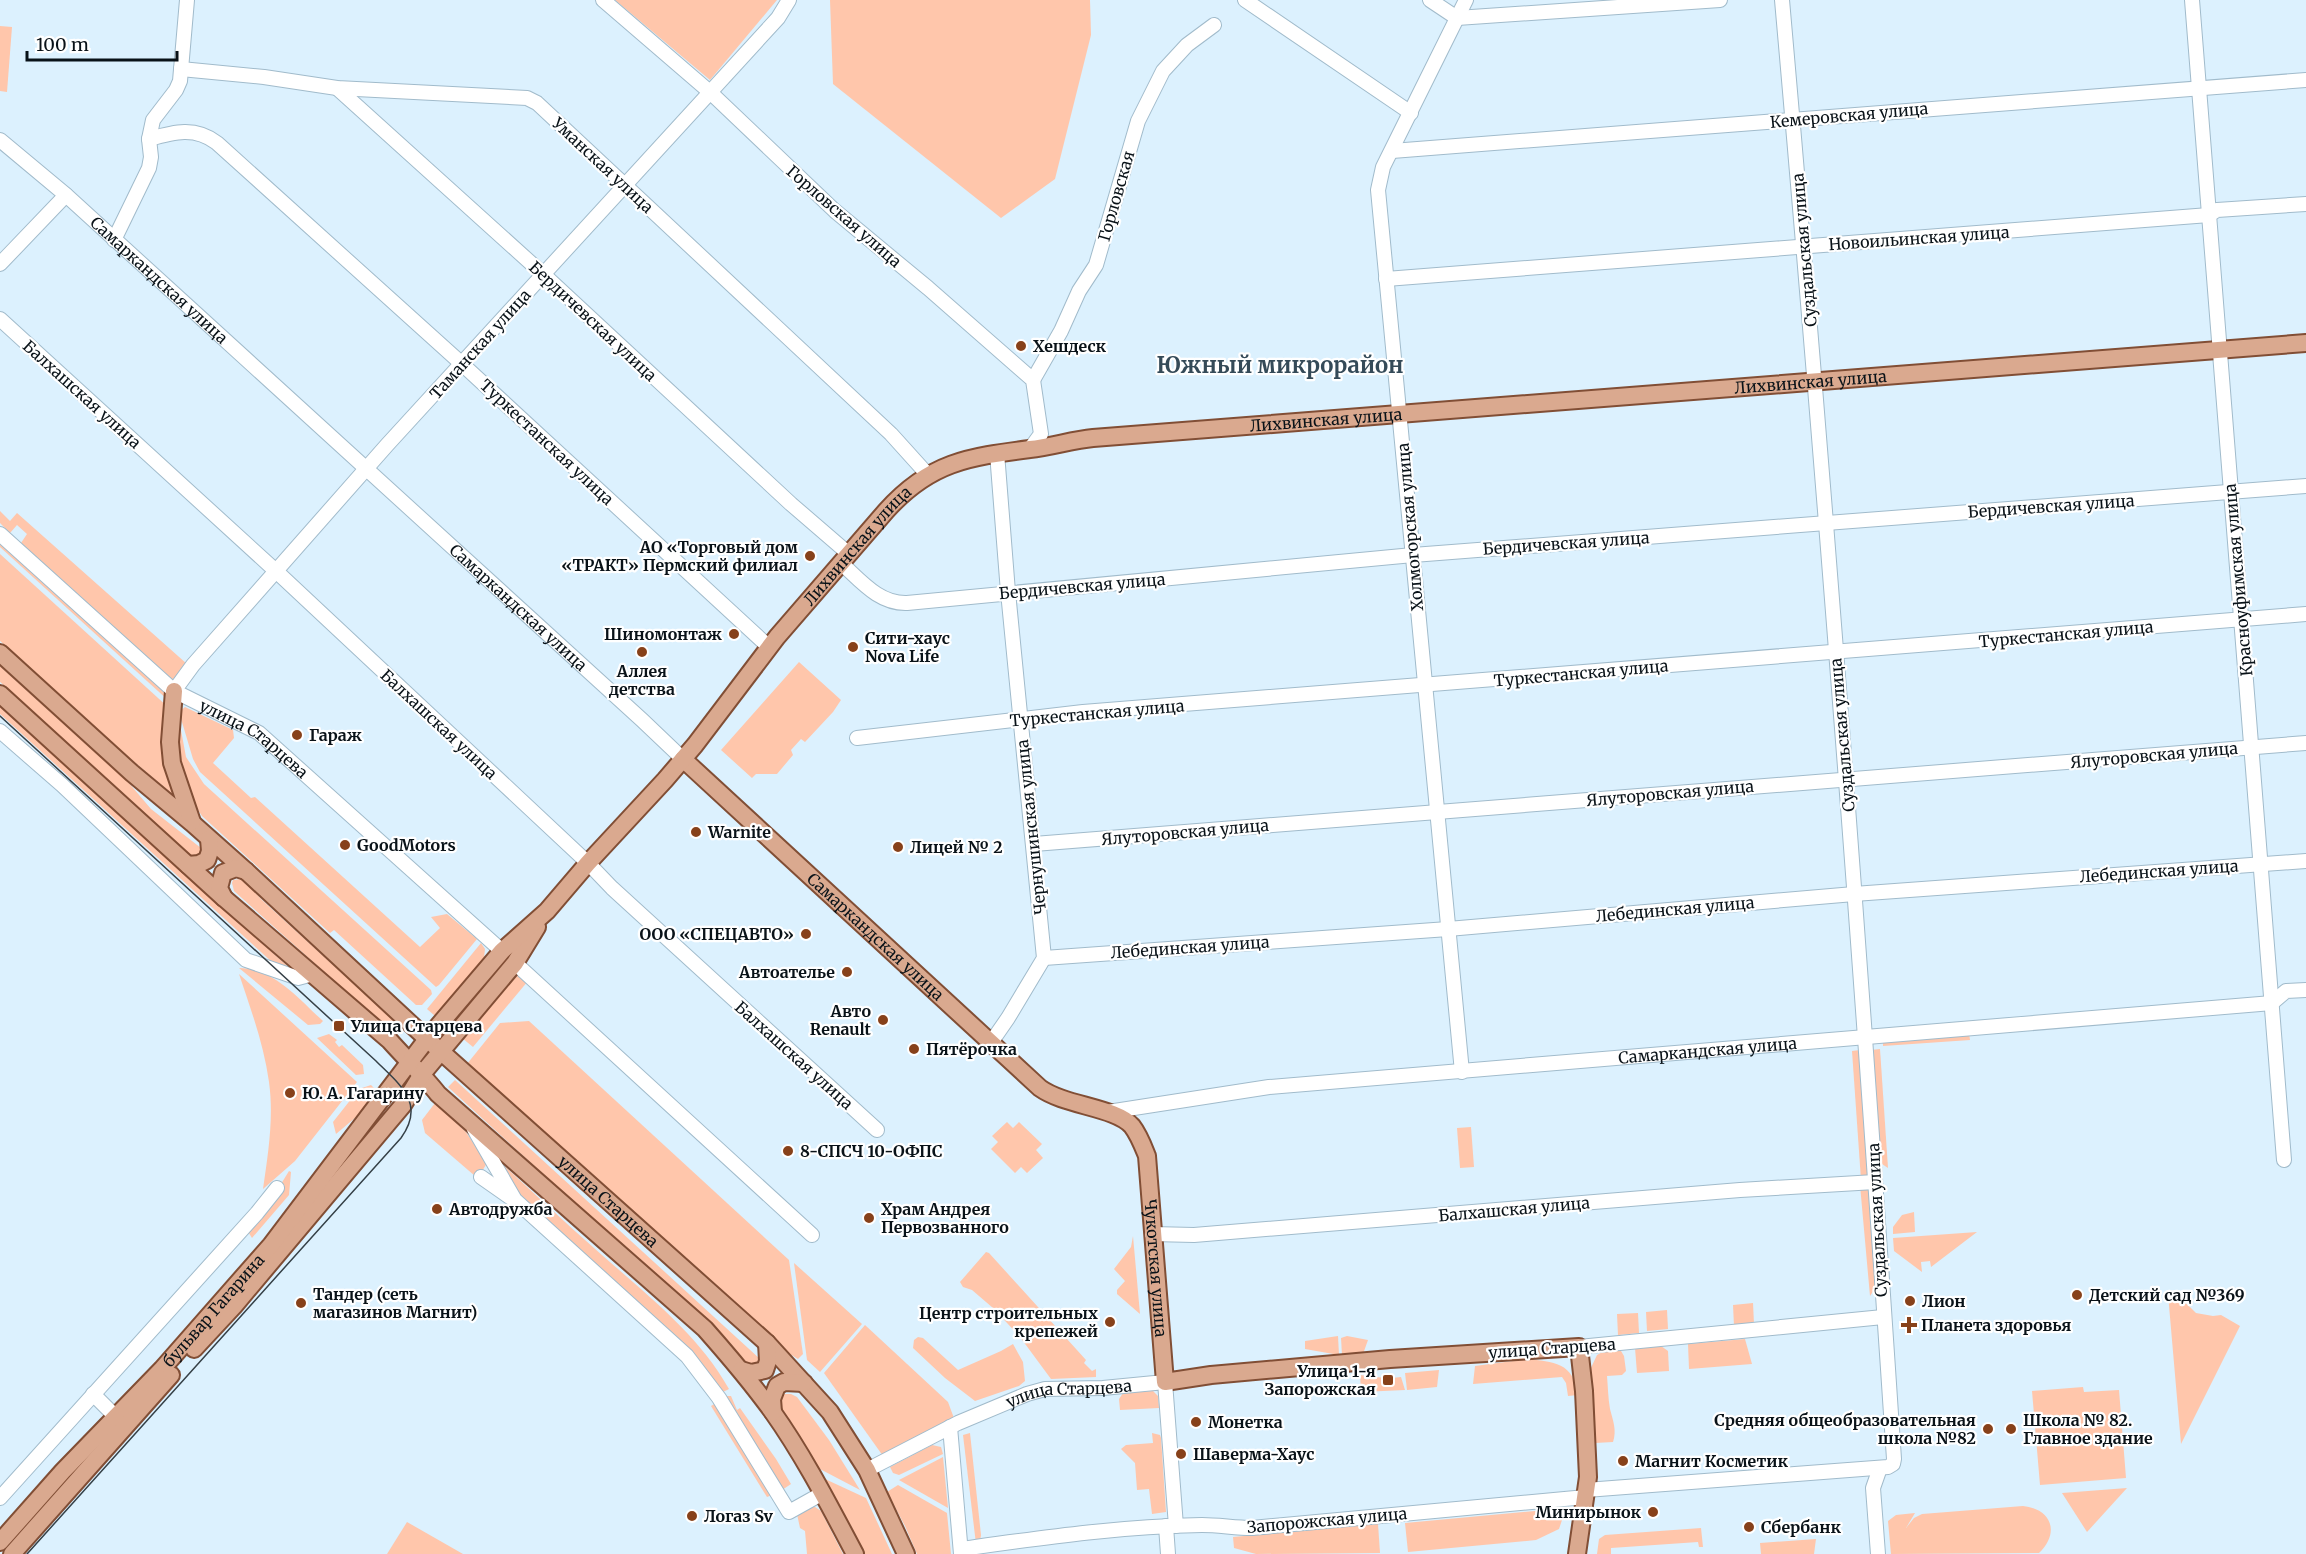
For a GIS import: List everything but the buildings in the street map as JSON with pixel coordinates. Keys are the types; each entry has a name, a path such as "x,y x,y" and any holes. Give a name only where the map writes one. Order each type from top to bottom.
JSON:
{"main road":[{"name":"Лихвинская улица","path":"547,911 682,759 769,647 897,499 928,475 961,460 1093,438 2306,343"},
{"path":"0,653 132,773 246,871 428,1039"},
{"path":"174,691 170,742 172,763 192,823"},
{"name":"улица Старцева","path":"0,694 224,898 390,1041 438,1094 705,1329 741,1370 772,1412 823,1493 855,1554"},
{"name":"Самаркандская улица","path":"682,759 1031,1080"},
{"path":"188,865 199,864 207,860 210,851 209,839"},
{"path":"224,898 219,888 223,873 236,868 246,871"},
{"path":"416,1068 428,1039 502,951 547,911"},
{"path":"416,1068 441,1050 515,963 547,911"},
{"name":"улица Старцева","path":"428,1039 767,1343 830,1412 867,1470"},
{"name":"бульвар Гагарина","path":"403,1105 416,1068"},
{"name":"бульвар Гагарина","path":"0,1542 63,1471 225,1307 271,1245 416,1068"},
{"name":"Чукотская улица","path":"1031,1080 1055,1097 1106,1112 1131,1125 1147,1156 1165,1382"},
{"name":"бульвар Гагарина","path":"12,1554 403,1105 422,1094 438,1094"},
{"path":"741,1370 751,1373 765,1370 768,1361 767,1343"},
{"path":"1577,1554 1586,1494 1586,1430 1579,1347"},
{"name":"улица Старцева","path":"1165,1382 1211,1375 1390,1359 1579,1347"},
{"path":"772,1412 772,1399 777,1386 784,1382 804,1383"},
{"path":"867,1470 906,1554"}],"street":[{"path":"114,240 149,168 151,157 149,139 153,120 178,85 187,0"},
{"name":"Горловская улица","path":"603,0 711,93 835,211 928,288 1033,380"},
{"name":"Таманская улица","path":"174,691 193,665 366,469 711,93 778,18 789,0"},
{"path":"1245,0 1411,113"},
{"path":"1430,0 1457,18 1720,0"},
{"name":"Холмогорская улица","path":"1462,1072 1378,190 1383,167 1467,0"},
{"name":"Суздальская улица","path":"1782,0 1816,381 1894,1460 1893,1464 1884,1467 1873,1488 1878,1554"},
{"name":"Красноуфимская улица","path":"2192,0 2284,1160"},
{"name":"Горловская","path":"1033,380 1061,331 1079,291 1096,265 1138,121 1163,71 1187,45 1214,25"},
{"name":"Уманская улица","path":"181,69 264,77 337,88 527,98 537,103 891,435 928,475"},
{"name":"Кемеровская улица","path":"1392,151 2306,80"},
{"name":"Бердичевская улица","path":"337,88 543,274 791,504 845,558 877,595 892,602 908,603 1413,555 2306,486"},
{"name":"Туркестанская улица","path":"149,139 184,131 210,138 462,364 769,647"},
{"name":"Самаркандская улица","path":"0,140 66,195 682,759"},
{"path":"0,264 66,195"},
{"name":"Новоильинская улица","path":"1386,279 2209,215 2217,210 2306,204"},
{"name":"Балхашская улица","path":"0,319 277,572 629,904 876,1130"},
{"path":"1030,449 1041,434 1033,380"},
{"name":"Чернушинская улица","path":"997,453 1020,721 1044,958"},
{"name":"улица Старцева","path":"0,534 174,691 259,733 502,951"},
{"name":"Туркестанская улица","path":"857,738 1083,712 2306,614"},
{"path":"0,731 71,793 246,960 298,978 313,974"},
{"name":"Ялуторовская улица","path":"1034,844 2306,743"},
{"name":"Лебединская улица","path":"1044,958 2306,861"},
{"path":"990,1044 1044,958"},
{"path":"515,963 812,1235"},
{"name":"Самаркандская улица","path":"1106,1112 1269,1087 2272,1003 2286,992 2306,990"},
{"path":"469,1119 515,1200"},
{"path":"481,1177 515,1200 687,1356 719,1398 789,1512 823,1493"},
{"name":"Балхашская улица","path":"1152,1234 1194,1235 1740,1190 1875,1182"},
{"path":"0,1498 277,1188"},
{"name":"улица Старцева","path":"1579,1347 1883,1317"},
{"name":"улица Старцева","path":"867,1470 950,1427 1027,1394 1045,1389 1114,1387 1165,1382"},
{"name":"Чукотская улица","path":"1165,1382 1171,1526 1168,1554"},
{"path":"93,1394 116,1417"},
{"path":"950,1427 961,1551"},
{"name":"Запорожская улица","path":"961,1551 1060,1535 1171,1526 1204,1525 1252,1528 1884,1467"}],"shaded area":[{"path":"615,0 777,0 710,80"},
{"path":"830,0 1090,0 1091,35 1055,179 1001,218 833,84"},
{"path":"0,26 12,27 7,92 0,91"},
{"path":"0,511 10,521 17,513 187,664 177,677 170,680 21,543 27,534 17,525 10,533 0,523"},
{"path":"0,542 166,693 170,702 0,547"},
{"path":"0,554 169,708 179,800 114,745 0,641"},
{"path":"799,662 841,700 805,742 801,739 791,750 793,755 777,774 756,774 752,778 721,750"},
{"path":"0,666 128,782 151,809 201,848 199,857 189,854 0,682"},
{"path":"0,706 293,971 273,963 0,714"},
{"path":"185,707 233,730 234,738 213,763 251,798 255,797 420,947 440,928 431,917 447,914 477,939 439,985 436,987 200,772 193,759 179,712"},
{"path":"177,724 181,730 186,757 204,784 431,990 432,994 422,1005 416,1005 334,930 330,933 202,816 179,773"},
{"path":"233,880 245,881 262,900 397,1023 390,1031 234,891"},
{"path":"481,943 485,949 484,958 435,1016 427,1009"},
{"path":"239,968 264,973 275,979 295,994 323,1021 320,1024 308,1025"},
{"path":"239,974 357,1082 295,1161 263,1189 271,1122 269,1082 260,1041"},
{"path":"518,975 528,981 473,1047 462,1038 513,977"},
{"path":"529,1021 789,1260 803,1354 798,1359 772,1343 467,1064 500,1023"},
{"path":"1969,1033 1970,1040 1883,1046 1883,1041"},
{"path":"329,1034 337,1040 335,1042 339,1047 342,1045 363,1065 364,1074 356,1075 317,1038"},
{"path":"1880,1049 1888,1168 1882,1164 1879,1156 1871,1050"},
{"path":"1860,1050 1868,1177 1861,1180 1852,1051"},
{"path":"455,1080 760,1359 760,1364 747,1369 591,1218 448,1087"},
{"path":"371,1085 376,1090 369,1103 336,1134 333,1122 359,1089"},
{"path":"435,1103 466,1132 487,1163 481,1173 475,1176 425,1133 422,1120"},
{"path":"1007,1122 1013,1128 1019,1122 1042,1144 1036,1150 1043,1158 1027,1173 1021,1167 1015,1173 991,1149 998,1142 992,1136"},
{"path":"1471,1127 1474,1167 1460,1168 1457,1128"},
{"path":"499,1161 668,1314 702,1349 729,1389 723,1392 690,1349 520,1197"},
{"path":"289,1171 291,1172 289,1195 252,1238 247,1230 284,1189 281,1184"},
{"path":"1860,1185 1869,1189 1876,1287 1870,1296"},
{"path":"1914,1212 1915,1232 1893,1234 1893,1227 1902,1215"},
{"path":"1977,1232 1931,1267 1930,1261 1921,1262 1922,1272 1894,1251 1893,1238"},
{"path":"1133,1236 1140,1314 1117,1294 1117,1290 1125,1281 1114,1269 1131,1247"},
{"path":"986,1252 1086,1360 1084,1363 1092,1371 1096,1369 1096,1377 1051,1379 1020,1337 993,1308 972,1290 963,1287 960,1282"},
{"path":"794,1263 862,1324 820,1372 807,1360"},
{"path":"2168,1294 2187,1304 2196,1313 2221,1315 2240,1326 2181,1444"},
{"path":"1753,1303 1754,1324 1734,1326 1733,1305"},
{"path":"1667,1310 1668,1329 1647,1331 1646,1312"},
{"path":"1638,1313 1639,1333 1618,1335 1617,1314"},
{"path":"865,1325 948,1402 955,1421 883,1456 824,1373"},
{"path":"1338,1336 1339,1355 1305,1349 1305,1341"},
{"path":"1347,1336 1368,1340 1363,1354 1342,1355 1341,1338"},
{"path":"918,1337 923,1338 958,1370 1013,1344 1023,1362 1025,1381 1019,1386 975,1401 945,1378 913,1348 914,1340"},
{"path":"1745,1339 1752,1364 1689,1369 1688,1344"},
{"path":"1661,1346 1668,1351 1669,1371 1637,1373 1635,1348"},
{"path":"1610,1348 1621,1351 1626,1371 1622,1375 1607,1376 1609,1405 1615,1429 1613,1442 1595,1443 1590,1370 1597,1355"},
{"path":"1527,1359 1554,1363 1567,1370 1576,1384 1578,1395 1568,1396 1566,1383 1562,1377 1473,1384 1475,1366"},
{"path":"1439,1370 1437,1387 1407,1390 1405,1373"},
{"path":"1360,1375 1385,1378 1385,1382 1392,1382 1392,1378 1401,1377 1405,1390 1361,1392"},
{"path":"2083,1387 2084,1392 2119,1390 2126,1478 2040,1485 2032,1391"},
{"path":"1153,1391 1158,1396 1159,1408 1120,1410 1119,1399 1123,1393"},
{"path":"784,1394 797,1397 829,1440 860,1490 818,1468 780,1410 779,1398"},
{"path":"726,1396 731,1396 737,1410 740,1408 791,1484 782,1490"},
{"path":"716,1403 772,1495 767,1497 711,1406"},
{"path":"970,1433 981,1535 980,1542 976,1544 963,1435"},
{"path":"1152,1433 1160,1435 1161,1438 1166,1512 1152,1514 1149,1489 1137,1490 1135,1463 1121,1449 1126,1445 1153,1443"},
{"path":"932,1445 941,1447 943,1454 899,1475 893,1473 890,1467"},
{"path":"943,1457 948,1508 899,1480"},
{"path":"825,1479 866,1498 892,1554 864,1554"},
{"path":"898,1485 947,1513 951,1554 917,1554 887,1492"},
{"path":"2127,1488 2087,1532 2062,1493"},
{"path":"2023,1506 2041,1512 2050,1523 2049,1538 2039,1553 1891,1554 1888,1521 1896,1515 1915,1513 1906,1528 1914,1518 1922,1514"},
{"path":"810,1507 821,1511 843,1554 807,1554 805,1531 800,1528 797,1514"},
{"path":"1566,1508 1559,1529 1536,1540 1408,1552 1405,1523"},
{"path":"407,1522 463,1554 387,1554"},
{"path":"1378,1524 1380,1553 1256,1554 1234,1548 1233,1537"},
{"path":"1701,1528 1703,1547 1699,1547 1698,1542 1611,1548 1611,1554 1597,1554 1599,1539 1605,1535"},
{"path":"1816,1539 1814,1554 1761,1554 1760,1543"}],"tram line":[{"path":"0,716 394,1078 407,1095 411,1115 401,1138 27,1554"}],"place":[{"name":"Хешдеск","path":"1021,346"},
{"name":"АО «Торговый дом «ТРАКТ» Пермский филиал","path":"810,556"},
{"name":"Шинoмонтаж","path":"734,634"},
{"name":"Сити-хаус Nova Life","path":"853,647"},
{"name":"Аллея детства","path":"642,652"},
{"name":"Гараж","path":"297,735"},
{"name":"Warnite","path":"696,832"},
{"name":"GoodMotors","path":"345,845"},
{"name":"Лицей № 2","path":"898,847"},
{"name":"ООО «СПЕЦАВТО»","path":"806,934"},
{"name":"Автоателье","path":"847,972"},
{"name":"Авто Renault","path":"883,1020"},
{"name":"Улица Старцева","path":"339,1026"},
{"name":"Пятёрочка","path":"914,1049"},
{"name":"Ю. А. Гагарину","path":"290,1093"},
{"name":"8-СПСЧ 10-ОФПС","path":"788,1151"},
{"name":"Автодружба","path":"437,1209"},
{"name":"Храм Андрея Первозванного","path":"869,1218"},
{"name":"Детский сад №369","path":"2077,1295"},
{"name":"Лион","path":"1910,1301"},
{"name":"Тандер (сеть магазинов Магнит)","path":"301,1303"},
{"name":"Центр строительных крепежей","path":"1110,1322"},
{"name":"Планета здоровья","path":"1909,1325"},
{"name":"Улица 1-я Запорожская","path":"1388,1380"},
{"name":"Монетка","path":"1196,1422"},
{"name":"Средняя общеобразовательная школа №82","path":"1988,1429"},
{"name":"Школа № 82. Главное здание","path":"2011,1429"},
{"name":"Шаверма-Хаус","path":"1181,1454"},
{"name":"Магнит Косметик","path":"1623,1461"},
{"name":"Минирынок","path":"1653,1512"},
{"name":"Логаз Sv","path":"692,1516"},
{"name":"Сбербанк","path":"1749,1527"}],"district":[{"name":"Южный микрорайон","path":"1280,365"}]}
